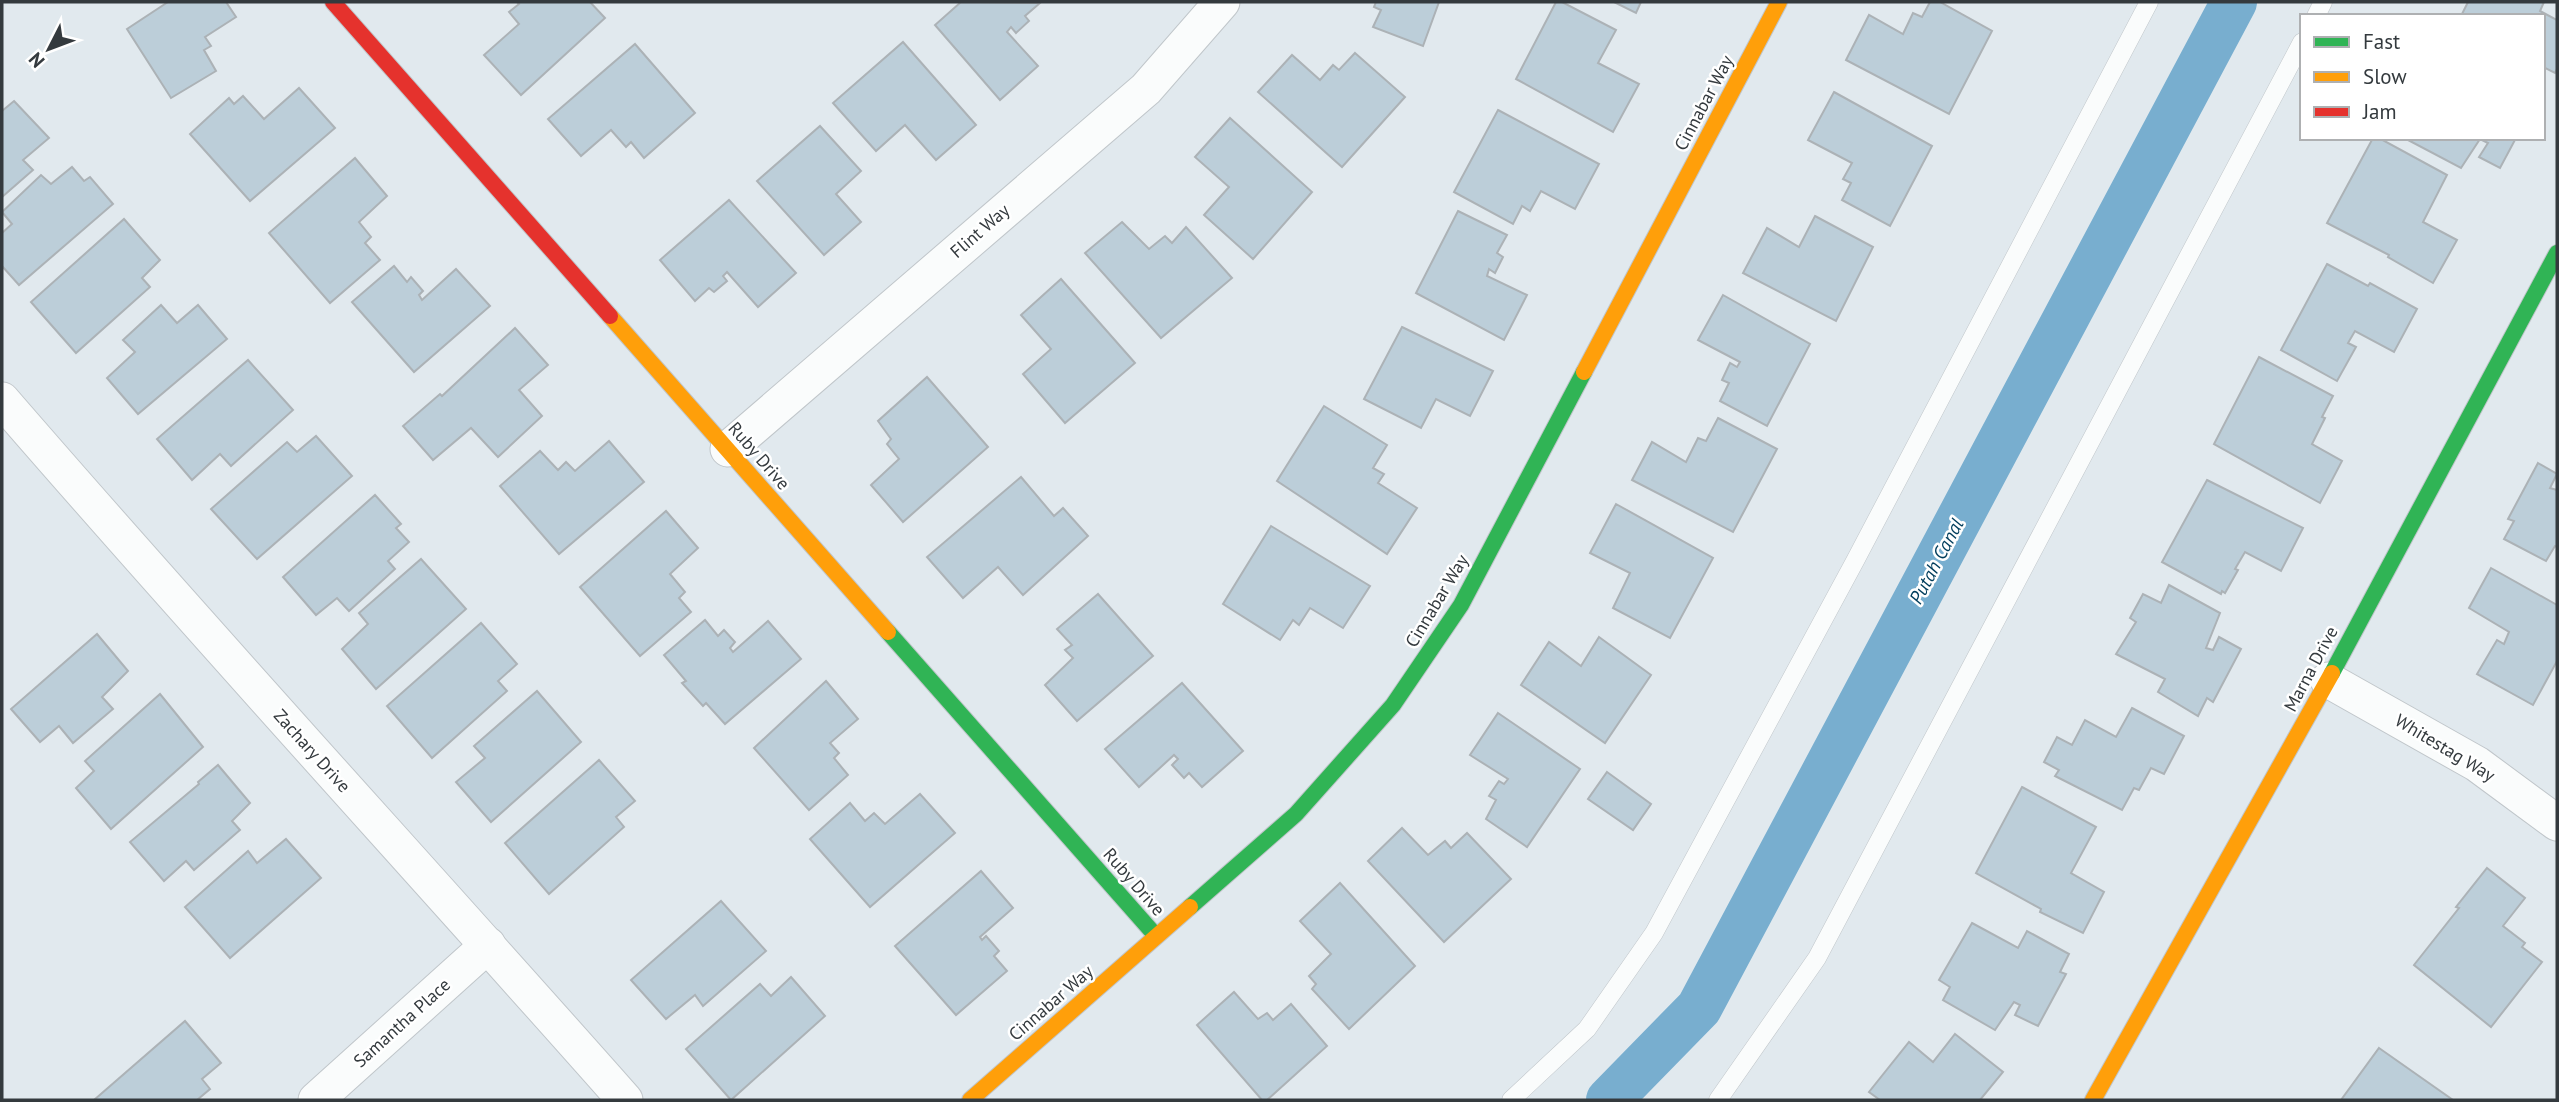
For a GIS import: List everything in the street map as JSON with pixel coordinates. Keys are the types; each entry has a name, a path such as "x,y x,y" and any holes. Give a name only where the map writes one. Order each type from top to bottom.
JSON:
{"street":[{"name":"Ruby Drive","path":"333,2 1156,936"},
{"name":"Flint Way","path":"728,449 1146,89 1222,2"},
{"name":"Cinnabar Way","path":"970,1100 1296,814 1393,705 1461,605 1779,2"},
{"name":"Marna Drive","path":"2093,1100 2328,680 2557,253"},
{"name":"Zachary Drive","path":"2,400 152,575 625,1100"},
{"name":"Whitestag Way","path":"2328,680 2477,764 2557,823"},
{"name":"Samantha Place","path":"316,1100 488,945"}],"lane":[{"path":"1511,1100 1587,1029 1654,933 1855,561 2149,2"},
{"path":"1718,1100 1817,958 2300,46"}],"building":[{"path":"168,2 226,2 236,17 205,37 211,46 204,50 216,71 171,98 127,29"},
{"path":"517,2 590,2 605,18 521,95 484,55 519,24 509,12 519,4"},
{"path":"961,2 1040,3 1025,16 1029,21 1016,33 1011,27 1007,32 1038,66 1000,100 935,25"},
{"path":"1376,2 1439,2 1423,46 1373,27 1381,10 1374,7"},
{"path":"1556,2 1562,2 1616,30 1598,63 1639,84 1613,132 1516,79"},
{"path":"1614,2 1641,2 1636,13"},
{"path":"1930,2 1940,2 1992,31 1949,114 1846,60 1869,15 1903,34 1913,13 1922,17"},
{"path":"2468,2 2544,2 2540,11 2557,20 2555,73 2545,68 2545,14 2462,14"},
{"path":"903,42 976,125 936,160 905,125 876,151 833,103"},
{"path":"635,44 695,113 644,158 631,142 626,147 611,130 581,156 548,119"},
{"path":"1355,53 1405,97 1342,167 1258,92 1292,55 1320,80 1333,65 1339,70"},
{"path":"299,88 335,128 250,201 190,134 229,98 234,104 243,96 264,119"},
{"path":"1834,92 1932,146 1890,226 1842,200 1851,183 1843,179 1852,163 1808,140"},
{"path":"14,101 49,138 23,160 33,170 2,197 2,111"},
{"path":"1498,110 1599,164 1575,209 1541,191 1530,211 1522,206 1513,224 1454,192"},
{"path":"1230,118 1312,192 1253,259 1204,215 1229,187 1195,157"},
{"path":"820,126 861,171 836,194 861,222 824,255 757,181"},
{"path":"2372,140 2383,140 2447,175 2423,222 2457,240 2433,283 2388,257 2389,255 2327,223"},
{"path":"2408,140 2479,140 2461,168"},
{"path":"2482,140 2515,140 2500,168 2479,157 2488,143"},
{"path":"355,158 387,196 359,222 371,237 365,243 380,260 330,303 269,233"},
{"path":"72,167 84,181 90,177 113,204 19,285 2,266 2,233 12,224 2,212 41,175 51,184"},
{"path":"729,200 796,273 758,307 727,272 723,276 727,281 714,292 709,288 695,301 660,260"},
{"path":"1458,211 1507,235 1497,253 1503,257 1495,273 1489,269 1487,276 1527,295 1504,340 1416,293"},
{"path":"1815,216 1873,247 1836,321 1743,273 1767,228 1799,247"},
{"path":"124,219 160,260 142,278 150,287 76,353 31,302"},
{"path":"1122,222 1149,249 1165,236 1172,243 1186,227 1232,278 1161,338 1085,253"},
{"path":"2327,264 2368,286 2370,283 2417,309 2394,352 2355,331 2348,343 2356,347 2337,381 2281,350"},
{"path":"394,266 407,282 411,277 423,291 419,295 422,300 456,269 490,306 414,372 352,302"},
{"path":"1061,279 1135,363 1065,423 1023,374 1051,349 1021,315"},
{"path":"1723,295 1810,344 1767,426 1720,401 1729,383 1722,380 1730,363 1737,367 1740,362 1698,340"},
{"path":"161,305 177,323 198,305 227,339 138,414 107,378 135,352 123,340"},
{"path":"1402,327 1493,371 1470,416 1436,399 1421,428 1364,399"},
{"path":"515,328 548,365 519,390 542,416 498,457 471,428 433,460 403,426 440,394 442,396"},
{"path":"2259,357 2333,396 2312,444 2342,461 2320,503 2214,444"},
{"path":"248,360 293,410 231,466 220,454 192,480 157,439"},
{"path":"927,377 988,447 903,522 871,485 899,459 887,444 891,439 878,421"},
{"path":"1324,406 1387,445 1373,468 1384,474 1378,483 1417,508 1387,554 1277,481"},
{"path":"1718,418 1777,449 1733,532 1632,480 1652,442 1686,462 1698,438 1706,441"},
{"path":"316,436 352,476 257,559 211,509 287,442 297,452"},
{"path":"609,441 644,482 559,554 500,486 540,451 558,470 566,462 575,471"},
{"path":"2538,463 2557,474 2550,488 2557,490 2557,547 2555,546 2546,561 2504,539 2514,521 2508,519"},
{"path":"1021,477 1054,516 1063,508 1088,536 1023,595 998,567 963,598 927,557"},
{"path":"2207,480 2303,528 2281,571 2245,552 2225,593 2222,591 2221,594 2162,562"},
{"path":"375,495 401,524 396,528 409,542 388,561 395,569 349,611 337,598 316,615 283,577"},
{"path":"1616,504 1713,558 1670,638 1613,608 1630,573 1590,553"},
{"path":"666,511 698,548 670,574 685,592 679,598 691,612 640,656 580,587"},
{"path":"1271,526 1370,586 1343,628 1310,608 1299,625 1293,620 1280,640 1223,604"},
{"path":"421,559 466,609 376,689 342,649 368,624 359,613"},
{"path":"2491,568 2557,605 2557,661 2533,705 2477,674 2497,640 2504,644 2509,632 2469,608"},
{"path":"2169,585 2220,613 2206,648 2213,650 2219,637 2241,649 2213,702 2207,698 2198,716 2158,692 2165,679 2116,654 2136,622 2130,618 2143,594 2161,603"},
{"path":"1098,594 1153,656 1077,721 1045,685 1073,658 1065,650 1072,645 1057,629"},
{"path":"705,620 718,636 724,630 735,642 730,648 733,652 768,621 801,659 725,724 706,703 703,706 682,683 686,681 664,655"},
{"path":"481,623 517,664 498,681 507,691 432,758 387,706"},
{"path":"97,634 128,671 102,697 113,709 73,743 59,726 40,742 11,709"},
{"path":"1599,637 1651,675 1605,743 1521,685 1549,642 1581,666"},
{"path":"826,681 858,719 830,743 839,753 834,758 848,775 809,810 754,748"},
{"path":"1182,683 1243,751 1202,787 1189,773 1184,778 1172,765 1178,759 1174,755 1139,787 1105,749"},
{"path":"537,691 581,742 491,822 456,782 485,758 474,746"},
{"path":"160,694 203,747 111,829 76,788 94,771 85,761"},
{"path":"2132,708 2184,736 2164,774 2151,768 2139,790 2134,788 2122,810 2055,776 2059,770 2044,762 2057,737 2072,745 2085,720 2116,737"},
{"path":"1498,713 1580,769 1527,847 1486,819 1496,800 1489,796 1499,781 1504,784 1508,779 1470,755"},
{"path":"599,760 635,801 616,817 624,827 549,894 505,843"},
{"path":"218,765 250,803 232,821 240,830 194,870 186,861 164,881 130,842"},
{"path":"1607,772 1651,804 1633,830 1588,799"},
{"path":"2022,787 2096,827 2071,873 2104,892 2083,933 2040,912 2041,909 1976,873"},
{"path":"920,794 955,833 870,907 810,839 850,803 865,821 874,813 885,824"},
{"path":"1402,828 1428,855 1445,841 1451,848 1467,833 1511,879 1444,942 1368,861"},
{"path":"286,839 321,878 230,958 185,907 248,851 257,863"},
{"path":"2487,868 2525,898 2503,926 2525,943 2522,947 2542,962 2491,1027 2414,965"},
{"path":"981,871 1013,908 980,937 982,940 986,936 999,951 994,956 1007,971 956,1015 895,946"},
{"path":"1340,883 1415,966 1349,1029 1312,989 1316,984 1309,976 1331,954 1300,921"},
{"path":"721,901 766,951 703,1006 695,995 666,1019 631,980"},
{"path":"1972,923 2018,948 2027,931 2069,954 2060,972 2066,974 2038,1026 2015,1015 2020,1005 2014,1002 1995,1030 1943,1000 1950,987 1939,980"},
{"path":"791,977 825,1016 731,1100 686,1049 760,984 771,996"},
{"path":"1234,992 1258,1019 1267,1013 1273,1020 1291,1004 1327,1046 1267,1100 1262,1100 1197,1025"},
{"path":"185,1021 221,1063 202,1079 210,1089 197,1100 94,1100"},
{"path":"1955,1034 2003,1072 1980,1100 1880,1100 1869,1092 1909,1042 1933,1062"},
{"path":"2379,1048 2453,1100 2341,1100"}],"waterway":[{"name":"Putah Canal","path":"1609,1100 1699,1008 2234,2"}],"traffic: fast":[{"path":"2332,673 2557,253"},
{"path":"1190,907 1296,814 1393,705 1461,605 1584,372"},
{"path":"888,632 1156,936"}],"traffic: slow":[{"path":"1584,372 1779,2"},
{"path":"610,316 888,632"},
{"path":"2093,1100 2332,673"},
{"path":"970,1100 1190,907"}],"traffic: jam":[{"path":"333,2 610,316"}]}
